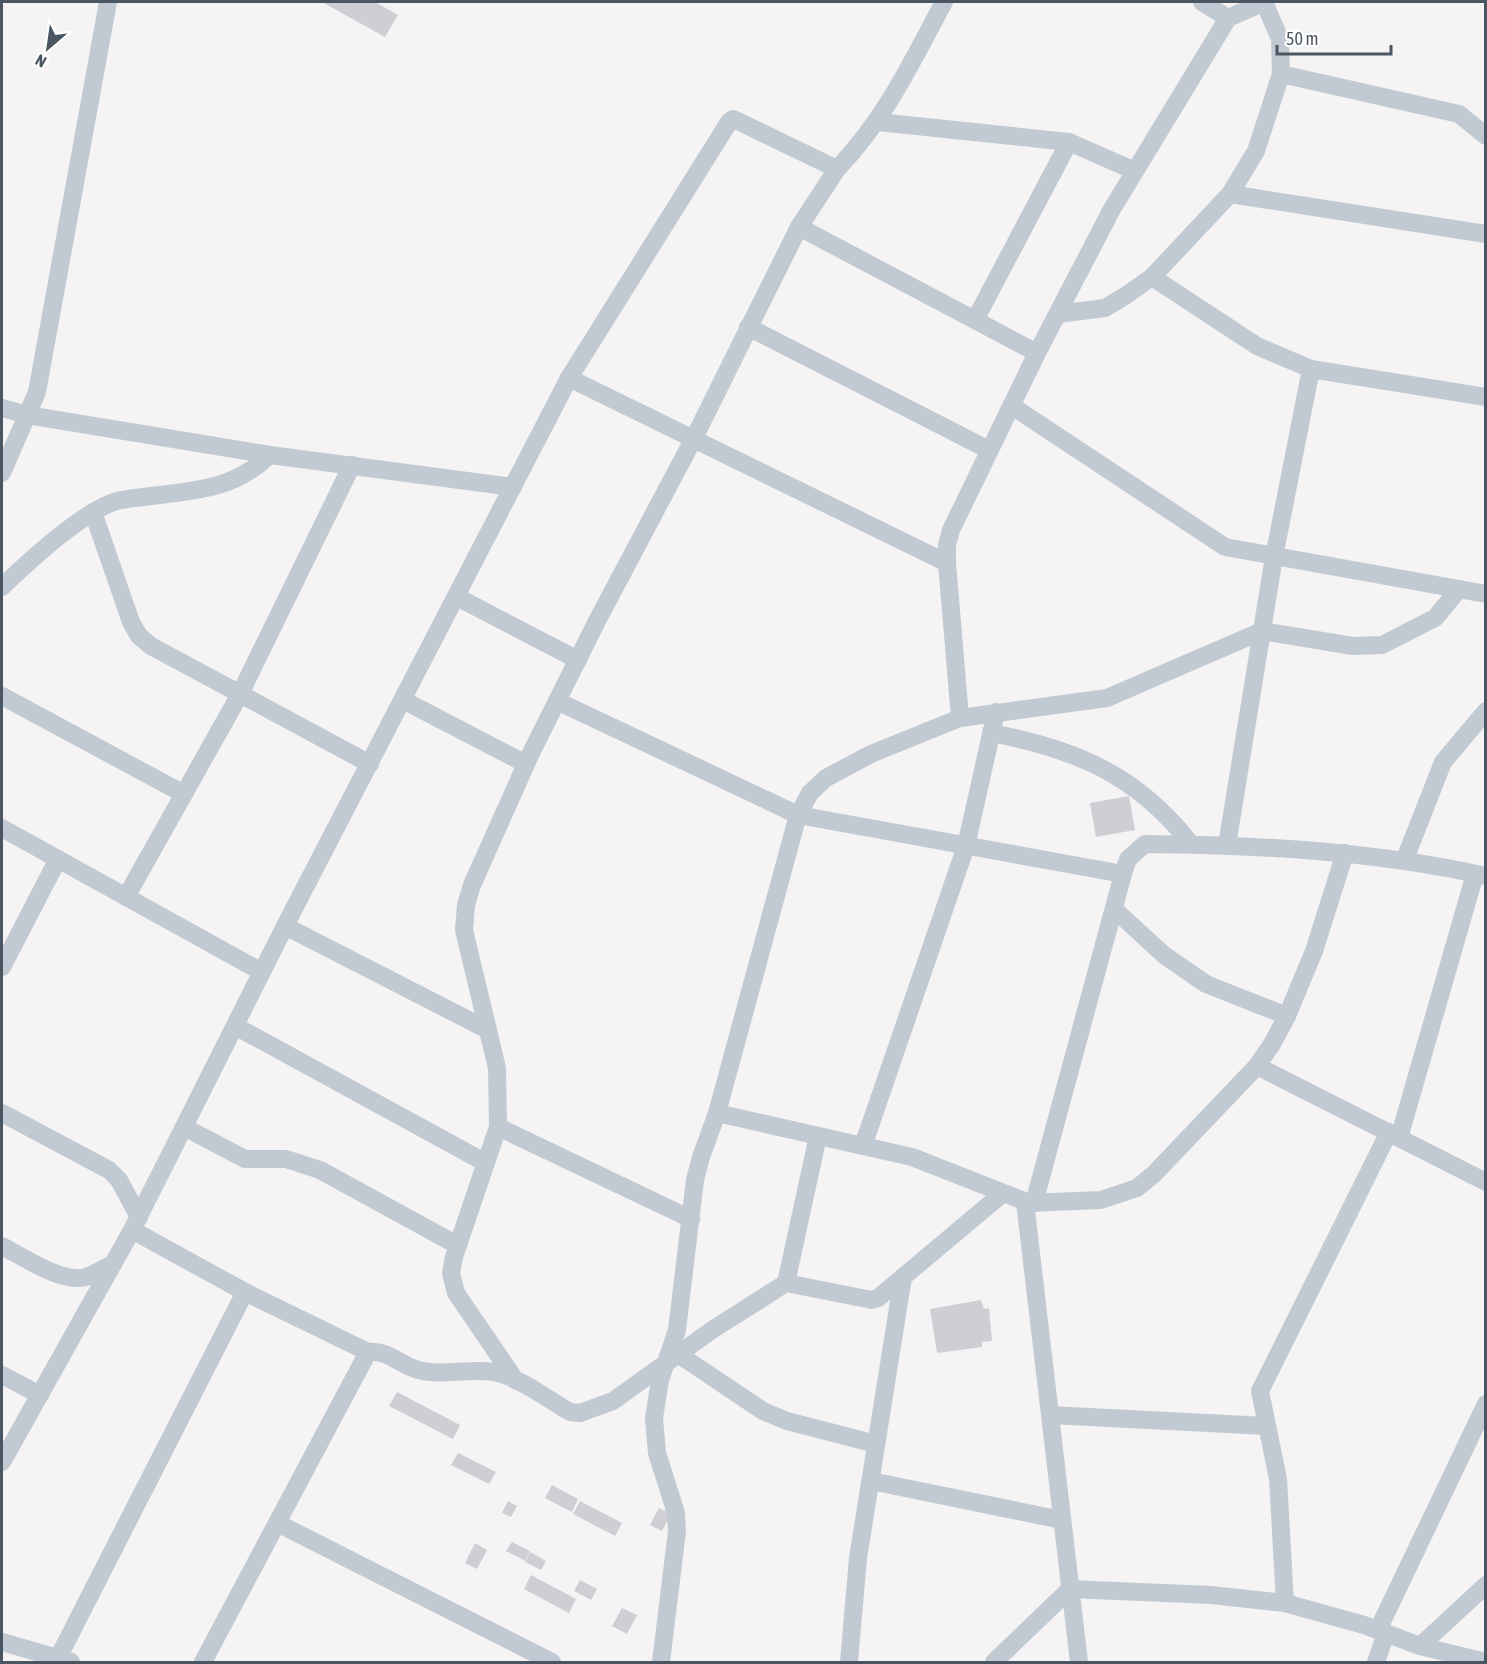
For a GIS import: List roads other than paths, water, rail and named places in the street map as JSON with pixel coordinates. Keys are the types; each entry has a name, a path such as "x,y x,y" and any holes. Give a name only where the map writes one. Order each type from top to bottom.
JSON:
{"street":[{"path":"2,473 37,392 108,2"},
{"path":"516,1381 456,1293 451,1273 457,1245 498,1127 497,1068 464,930 466,905 485,852 526,764 694,438 799,227 837,169 878,122 944,2"},
{"path":"1202,2 1228,18"},
{"path":"960,718 947,563 947,545 951,530 1037,354 1112,209 1228,18 1264,2 1280,39 1281,74 1256,151 1230,194 1152,277 1105,308 1058,314"},
{"path":"1281,74 1459,114 1485,136"},
{"path":"2,1462 135,1223 285,926 458,597 569,378 729,122 733,119 740,122 837,169"},
{"path":"878,122 1069,142 1135,171"},
{"path":"975,320 1069,142"},
{"path":"1230,194 1485,234"},
{"path":"799,227 1037,354"},
{"path":"1152,277 1257,346 1311,369 1485,397"},
{"path":"748,327 989,450"},
{"path":"1227,845 1274,557 1311,369"},
{"path":"569,378 947,563"},
{"path":"1012,406 1212,541 1238,551 1485,594"},
{"path":"2,408 27,415 270,455 513,487"},
{"path":"2,587 93,512 113,502 201,490 232,482 252,471 270,455"},
{"path":"126,897 240,694 352,465"},
{"path":"93,512 131,622 139,636 151,646 370,764"},
{"path":"661,1662 677,1531 676,1513 657,1453 654,1418 660,1380 673,1358 701,1156 717,1113 798,815 810,793 825,778 872,754 960,718 1120,694 1262,631 1353,646 1382,645 1435,618 1459,589"},
{"path":"458,597 578,660"},
{"path":"2,696 184,794"},
{"path":"403,700 526,764"},
{"path":"557,701 798,815 1124,874"},
{"path":"1405,859 1443,762 1485,711"},
{"path":"863,1146 966,846 996,712"},
{"path":"992,733 1034,741 1090,762 1117,777 1148,797 1170,817 1191,844"},
{"path":"2,828 262,972"},
{"path":"1079,1662 1050,1415 1029,1203 1128,859 1144,844 1227,845 1345,853 1405,859 1480,875 1394,1135 1260,1391 1278,1479 1285,1603"},
{"path":"717,1113 918,1159 1029,1203 1101,1200 1137,1188 1257,1066 1287,1016 1314,951 1345,853"},
{"path":"2,967 58,859"},
{"path":"1114,909 1164,955 1206,984 1287,1016"},
{"path":"285,926 488,1030"},
{"path":"235,1026 486,1163"},
{"path":"1257,1066 1485,1182"},
{"path":"2,1113 109,1170 119,1180 135,1223 245,1292 368,1352 384,1353 415,1369 493,1372 516,1381 570,1412 580,1413 613,1401 786,1283 818,1136"},
{"path":"184,1127 245,1159 286,1159 320,1170 457,1245"},
{"path":"498,1127 691,1219"},
{"path":"786,1283 872,1300 878,1298 1002,1194"},
{"path":"2,1246 62,1276 86,1277 113,1264"},
{"path":"849,1662 858,1558 903,1278"},
{"path":"2,1641 30,1657 64,1660 245,1292"},
{"path":"203,1662 368,1352"},
{"path":"673,1358 763,1411 787,1421 876,1444"},
{"path":"2,1375 40,1395"},
{"path":"1376,1662 1382,1632 1485,1404"},
{"path":"1050,1415 1267,1426"},
{"path":"871,1481 1062,1520"},
{"path":"278,1523 552,1662"},
{"path":"1420,1646 1485,1586"},
{"path":"994,1662 1070,1589 1211,1595 1285,1603 1382,1632 1420,1646 1479,1661"}]}
